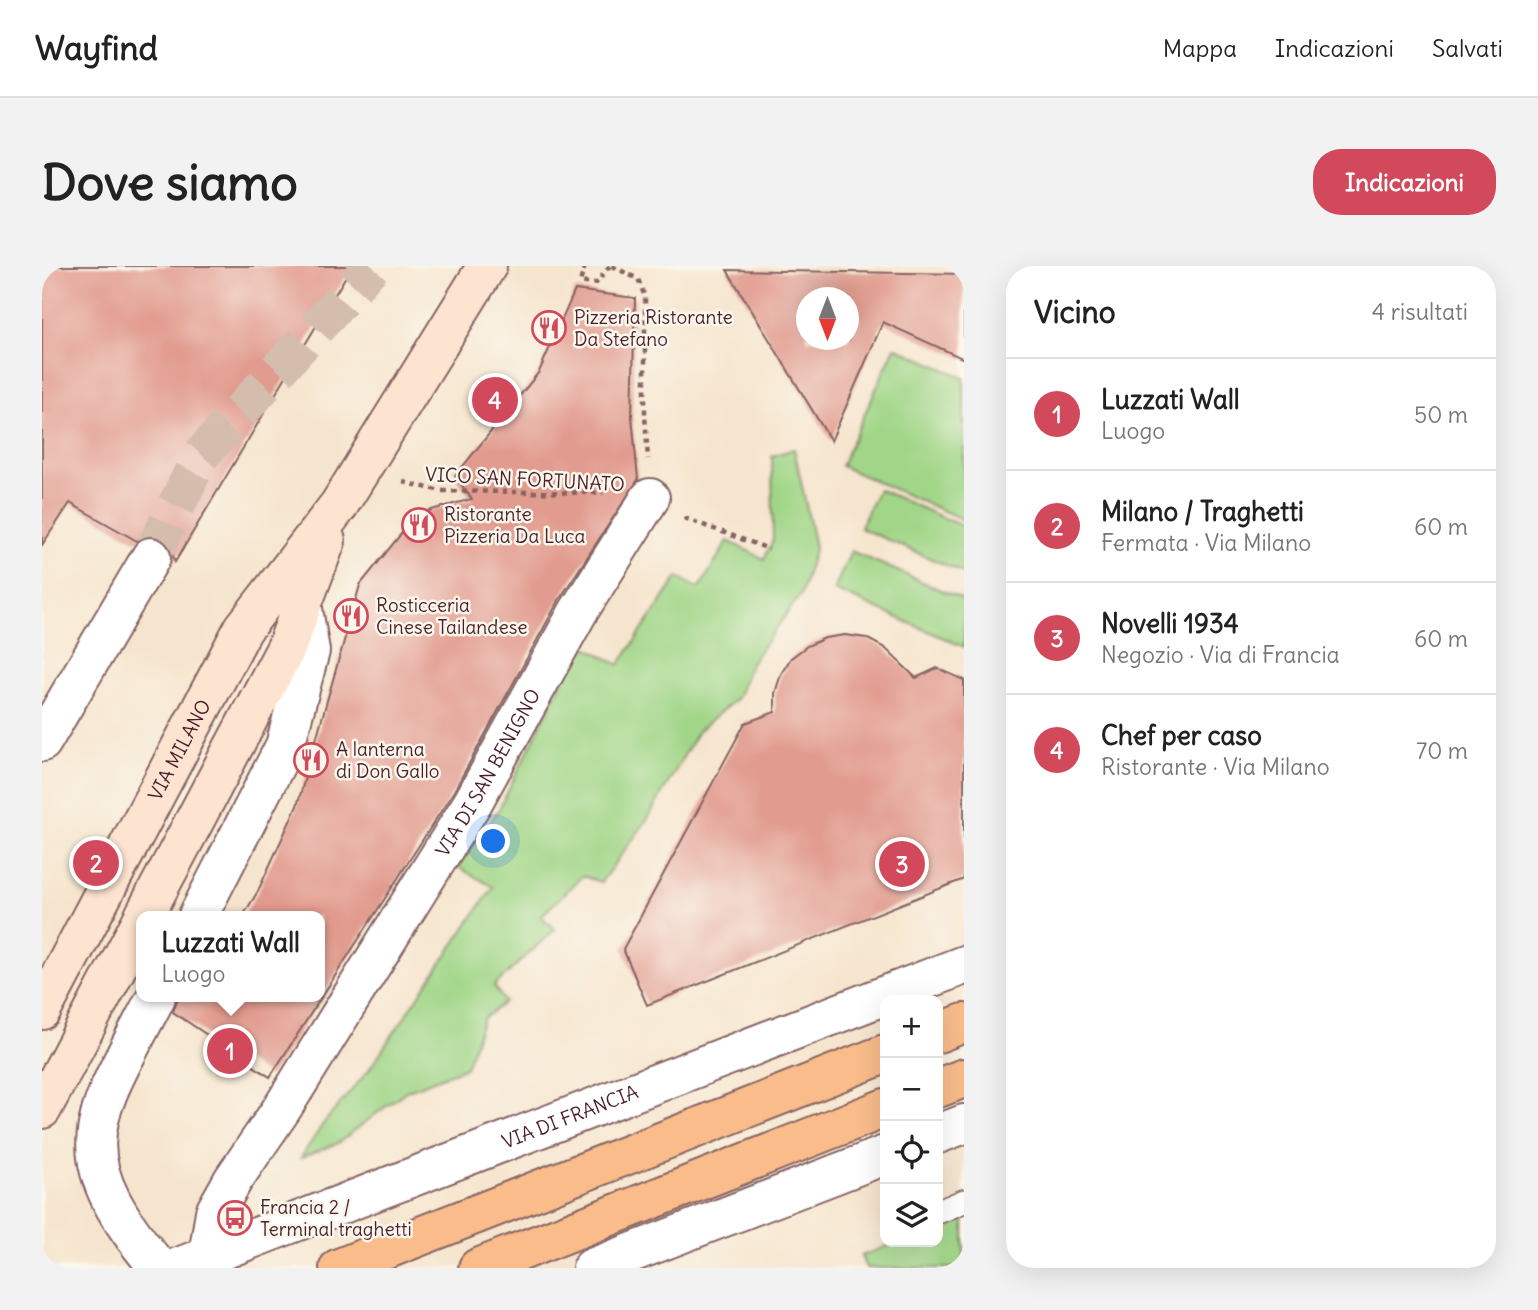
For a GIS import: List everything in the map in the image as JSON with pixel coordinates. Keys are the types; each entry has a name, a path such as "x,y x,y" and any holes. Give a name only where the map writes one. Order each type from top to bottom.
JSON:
{"highway":[{"path":"943,1031 964,1023"},
{"path":"339,1268 880,1056"},
{"path":"943,1086 964,1077"},
{"path":"478,1268 880,1110"}],"main road":[{"name":"VIA MILANO","path":"42,1010 243,629 339,505 487,266"},
{"name":"VIA MILANO","path":"147,911 286,648 339,505"},
{"path":"42,1109 136,931"}],"street":[{"name":"VIA DI SAN BENIGNO","path":"192,1262 233,1180 283,1107 473,802 578,612 648,500"},
{"path":"42,742 151,557"},
{"path":"201,911 285,746 310,651 302,603"},
{"name":"VIA DI FRANCIA","path":"192,1262 964,965"},
{"path":"153,1002 97,1116 94,1142 103,1186 114,1208 159,1268"},
{"path":"943,1132 964,1124"},
{"path":"592,1268 880,1156"}],"lane":[{"path":"943,1210 964,1201"}],"path":[{"path":"585,266 580,282 594,285 600,282 611,266 618,267 638,279 645,297 648,500"},
{"name":"VICO SAN FORTUNATO","path":"363,466 415,488 441,491 610,494 648,500 769,549"}],"green space":[{"path":"895,347 964,378 964,520 841,466"},
{"path":"794,449 815,547 801,594 751,663 737,698 698,731 647,820 601,882 582,876 541,916 555,929 494,986 505,1002 483,1019 466,1067 406,1091 338,1143 301,1158 323,1124 368,1071 493,887 458,867 499,809 581,644 619,665 678,577 699,589 728,541 764,559 773,540 772,456"},
{"path":"878,489 964,527 964,573 860,528"},
{"path":"851,551 964,600 964,647 834,590"},
{"path":"964,1216 964,1268 866,1268 861,1256 885,1247 943,1247 943,1224"}],"building":[{"path":"42,266 352,266 175,562 170,547 161,538 151,535 137,541 70,503 42,545"},
{"path":"727,270 964,274 964,359 883,322 831,441"},
{"path":"575,290 635,298 632,416 638,480 559,600 454,791 325,992 325,911 246,911 297,806 360,585 417,514 472,499 455,476 539,372"},
{"path":"845,635 866,638 885,648 916,678 937,668 964,680 964,879 647,1005 623,949 745,723 775,712 775,693 781,674 791,658 807,646 825,638"},
{"path":"176,1002 318,1002 270,1077 173,1012"}],"tunnel":[{"path":"151,557 201,455 372,266"}],"place":[{"name":"Pizzeria Ristorante Da Stefano","path":"549,328"},
{"name":"Chef per caso","path":"495,400"},
{"name":"Ristorante Pizzeria Da Luca","path":"419,525"},
{"name":"Rosticceria Cinese Tailandese","path":"351,616"},
{"name":"A lanterna di Don Gallo","path":"311,760"},
{"name":"Milano / Traghetti","path":"96,863"},
{"name":"Novelli 1934","path":"902,864"},
{"name":"Luzzati Wall","path":"230,1051"},
{"name":"Francia 2 / Terminal traghetti","path":"235,1218"}]}
